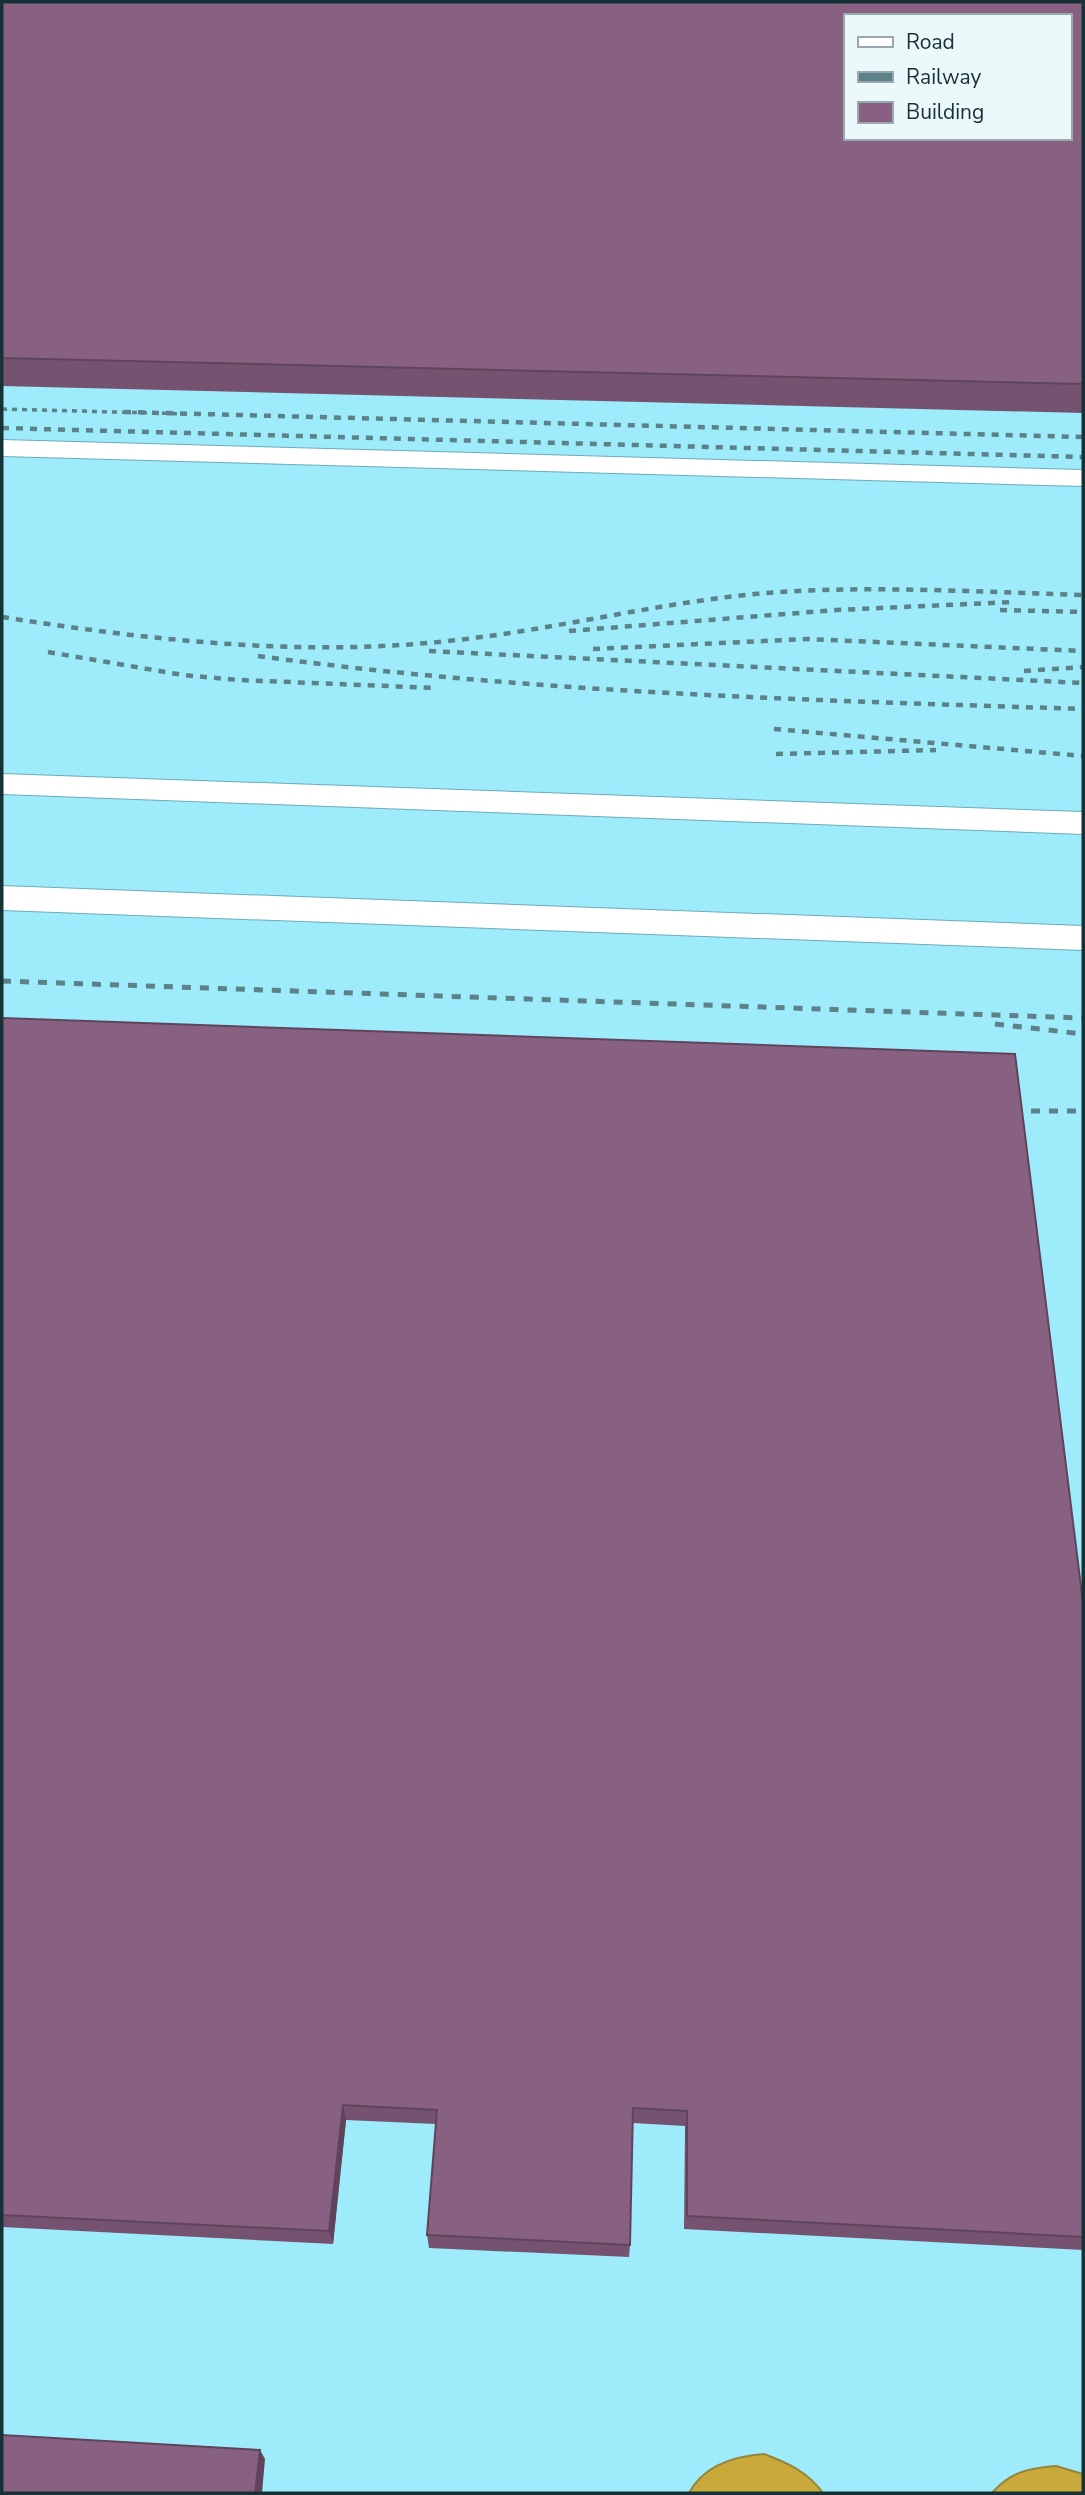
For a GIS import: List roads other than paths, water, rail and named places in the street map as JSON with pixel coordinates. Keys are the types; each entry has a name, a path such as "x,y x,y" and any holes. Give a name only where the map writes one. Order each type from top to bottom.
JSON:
{"lane":[{"path":"2,448 1083,478"},
{"path":"2,784 1083,822"},
{"path":"2,898 1083,937"}],"railway":[{"path":"2,409 191,414"},
{"path":"124,412 1083,437"},
{"path":"2,428 1083,457"},
{"path":"2,617 113,633 224,644 280,647 392,646 488,636 686,603 766,593 885,589 1083,595"},
{"path":"569,631 836,610 1013,602"},
{"path":"1000,610 1083,612"},
{"path":"593,649 807,639 1083,651"},
{"path":"429,651 1083,683"},
{"path":"48,652 183,675 239,680 435,688"},
{"path":"258,656 361,669 567,687 773,698 1083,709"},
{"path":"1024,671 1083,667"},
{"path":"774,729 1083,756"},
{"path":"776,754 936,750"},
{"path":"2,981 1083,1018"},
{"path":"995,1024 1083,1034"},
{"path":"1013,1111 1083,1111"}]}
